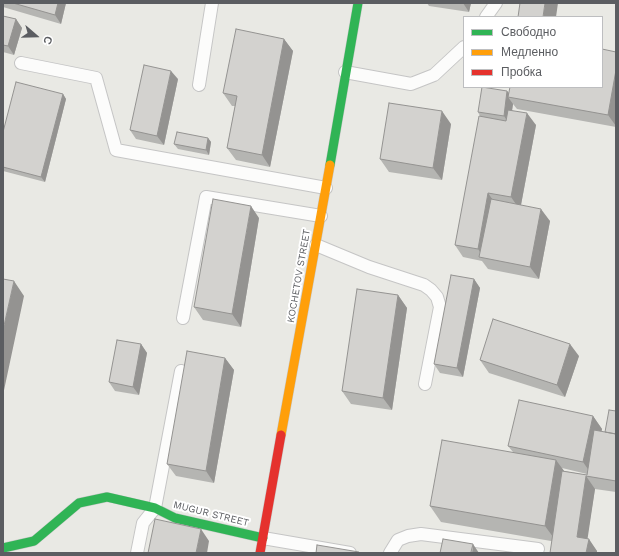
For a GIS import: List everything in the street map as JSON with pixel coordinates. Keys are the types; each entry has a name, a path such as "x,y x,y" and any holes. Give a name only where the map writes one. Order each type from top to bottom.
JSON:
{"main road":[{"name":"KOCHETOV STREET","path":"260,553 358,3"},
{"name":"MUGUR STREET","path":"3,548 34,541 79,503 107,497 154,508 175,518 263,538"}],"lane":[{"path":"199,85 212,3"},
{"path":"487,16 496,3"},
{"path":"345,72 411,84 434,75 463,48"},
{"path":"21,63 96,78 116,150 326,188"},
{"path":"183,318 206,197 321,216"},
{"path":"316,245 369,267 424,285 437,297 440,307 425,384"},
{"path":"137,553 143,523 154,508 181,371"},
{"path":"390,553 398,540 408,536 421,534 538,549"},
{"path":"263,538 350,553"}],"building":[{"path":"13,3 58,3 55,15"},
{"path":"520,3 545,3 543,16 518,16"},
{"path":"3,16 16,19 8,46 3,45"},
{"path":"236,29 284,39 262,155 227,148 237,96 223,93"},
{"path":"603,49 616,52 616,70 608,115 508,97 510,88 603,88"},
{"path":"144,65 171,71 157,136 130,130"},
{"path":"16,82 63,94 41,177 3,167 3,132"},
{"path":"482,88 507,91 504,116 478,112"},
{"path":"389,103 442,111 433,168 380,159"},
{"path":"508,110 527,113 511,197 488,193 478,249 455,245 479,116 506,121"},
{"path":"177,132 208,138 206,150 174,144"},
{"path":"213,199 251,206 232,314 194,307"},
{"path":"491,199 541,209 530,267 479,257"},
{"path":"451,275 474,279 457,368 434,364"},
{"path":"3,279 14,281 3,330"},
{"path":"357,289 398,295 383,398 342,391"},
{"path":"493,319 570,344 557,385 480,360"},
{"path":"117,340 141,344 133,387 109,382"},
{"path":"187,351 225,358 206,471 167,464"},
{"path":"519,400 593,416 583,462 508,446"},
{"path":"609,410 616,411 616,434 605,432"},
{"path":"594,430 616,434 616,481 586,476 577,537 589,539 586,553 550,553 562,471 587,475"},
{"path":"442,440 556,460 545,526 430,506"},
{"path":"155,519 201,529 196,553 148,553"},
{"path":"443,539 473,544 471,552 474,553 440,553"},
{"path":"317,545 359,552 359,553 316,553"}],"traffic: fast":[{"path":"330,165 358,3"},
{"path":"3,548 34,541 79,503 107,497 155,508 175,518 263,538"}],"traffic: slow":[{"path":"281,435 330,165"}],"traffic: jam":[{"path":"260,553 281,435"}]}
